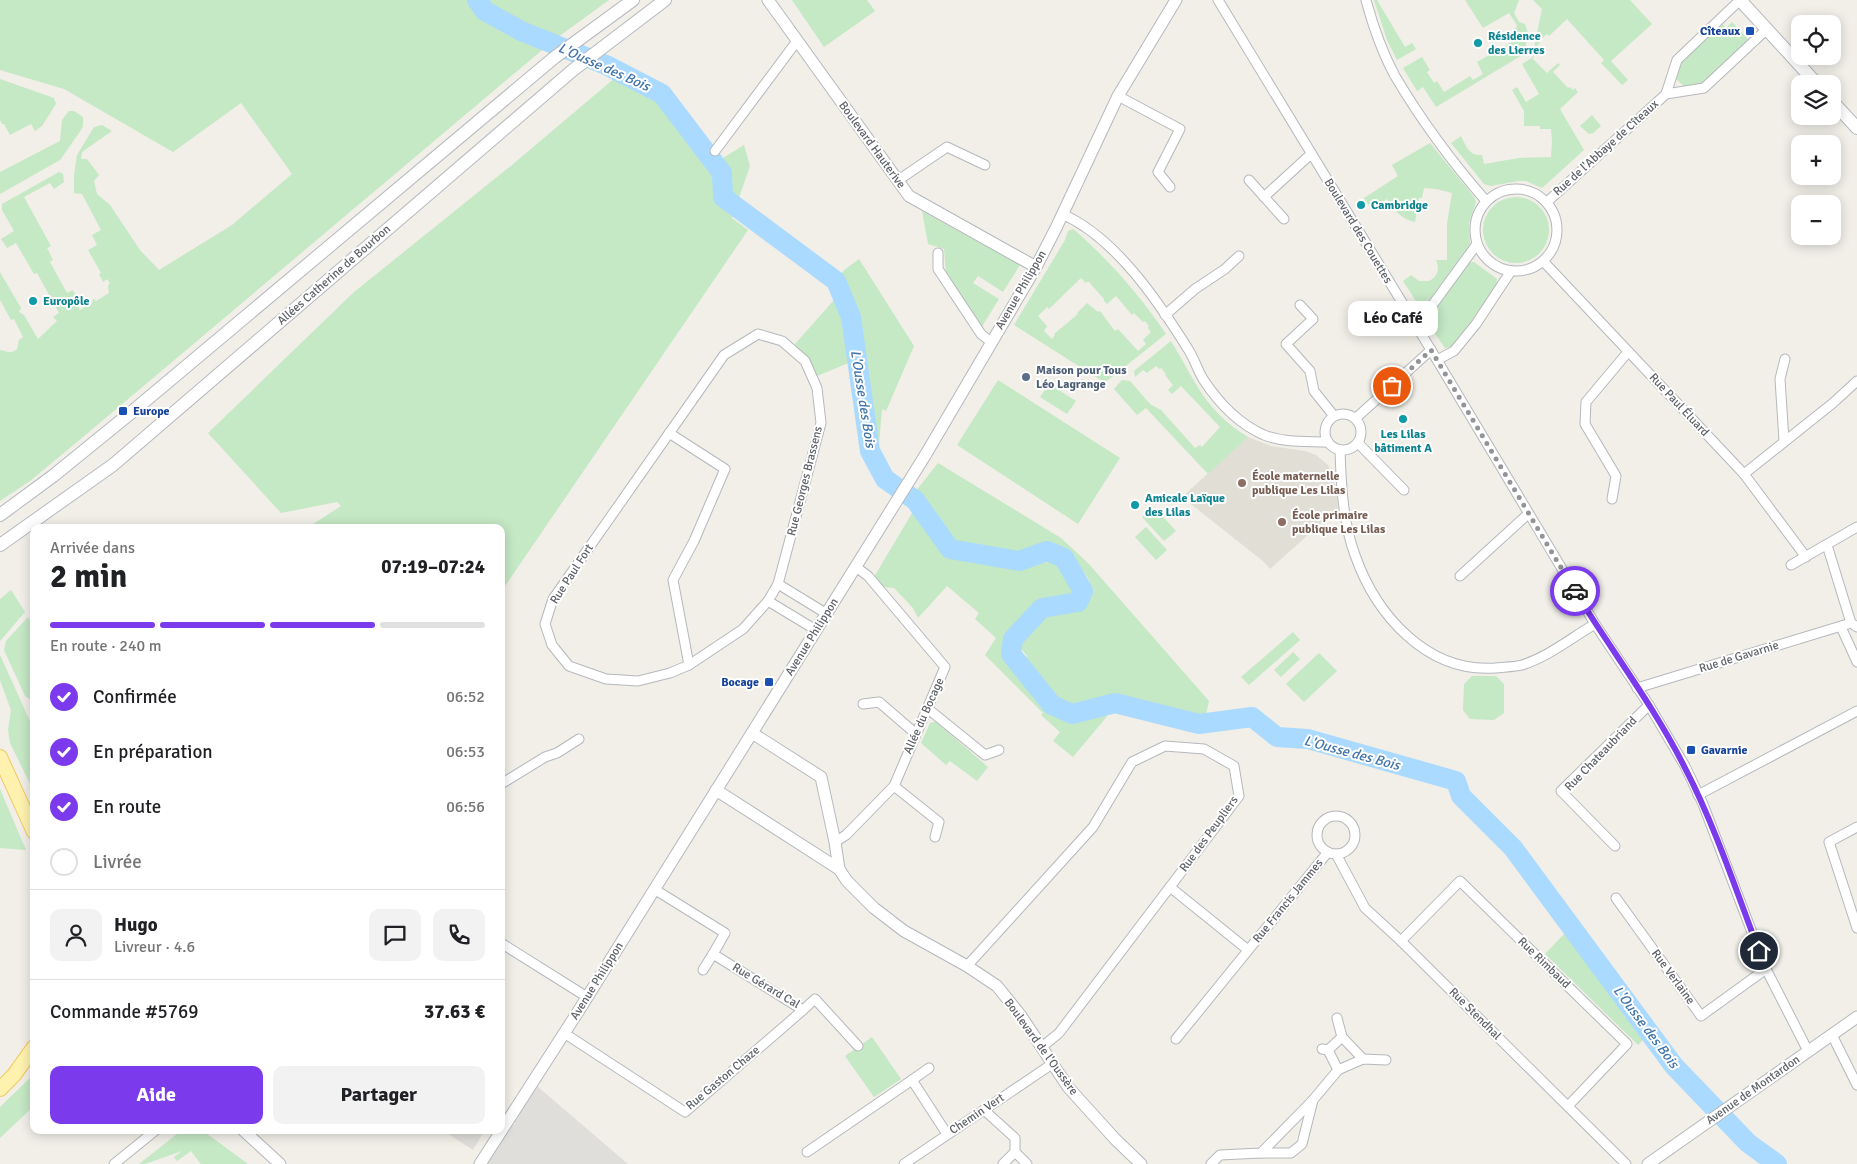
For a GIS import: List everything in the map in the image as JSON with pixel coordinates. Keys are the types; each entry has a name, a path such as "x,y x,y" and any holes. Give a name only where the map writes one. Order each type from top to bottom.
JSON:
{"main road":[{"name":"Allées Catherine de Bourbon","path":"0,515 53,476 133,411 554,56 633,0"},
{"name":"Allées Catherine de Bourbon","path":"0,545 112,465 573,70 665,0"},
{"path":"1740,0 1809,75"},
{"path":"1841,111 1857,128"},
{"path":"0,757 30,823"},
{"path":"0,1089 14,1075 30,1053"}],"street":[{"name":"Boulevard Hauterive","path":"768,0 909,196 1036,266"},
{"name":"Avenue Philippon","path":"505,1125 588,997 654,888 911,480 1036,266 1118,96 1176,0"},
{"name":"Boulevard des Couettes","path":"1218,0 1595,624 1649,705 1685,766 1766,969 1808,1051"},
{"path":"1366,0 1374,28 1395,75 1434,135 1486,200"},
{"name":"Rue de l'Abbaye de Cîteaux","path":"1546,202 1666,94 1677,60 1740,0"},
{"name":"Rue de l'Abbaye de Cîteaux","path":"1666,94 1704,88 1767,29"},
{"path":"715,151 797,41"},
{"path":"1118,96 1180,129 1158,172 1170,187"},
{"path":"897,181 947,146 985,165"},
{"path":"1264,197 1311,154"},
{"path":"1249,180 1284,219"},
{"path":"1511,189 1525,190 1538,195 1546,202 1554,212 1557,225 1556,239 1552,251 1543,261 1522,271 1511,271 1500,268 1482,254 1474,233 1475,221 1479,210 1486,200 1498,192 1511,189"},
{"path":"1062,214 1081,223 1108,245 1143,284 1189,351 1203,379 1224,405 1245,424 1265,435 1285,441 1328,442"},
{"path":"1412,320 1428,311 1477,244"},
{"path":"938,253 938,269 982,334 991,342"},
{"path":"1165,315 1239,256"},
{"name":"Rue Paul Éluard","path":"1543,261 1744,474 1806,557"},
{"path":"1437,360 1454,350 1476,324 1511,271"},
{"path":"1300,305 1313,318 1286,344 1310,372 1314,391 1334,416"},
{"name":"Rue Georges Brassens","path":"669,433 724,355 758,334 782,341 805,360 818,388 821,423 778,584 768,601 743,629 689,665"},
{"path":"1356,418 1431,350"},
{"path":"1612,499 1616,476 1585,424 1586,402 1628,352"},
{"path":"1784,441 1780,379 1785,359"},
{"path":"1744,474 1834,403 1857,381"},
{"path":"1345,414 1356,418 1362,431 1358,443 1350,449 1340,450 1331,446 1325,430 1326,424 1334,416 1345,414"},
{"path":"669,433 725,469 694,541 673,580 689,665"},
{"name":"Rue Paul Fort","path":"669,433 553,599 545,624 552,645 569,666 606,680 638,680 670,673 689,665"},
{"path":"1358,443 1404,490"},
{"path":"1340,450 1346,517 1354,553 1364,578 1379,603 1397,626 1419,646 1440,659 1459,666 1483,669 1508,667 1522,665 1544,655 1595,624"},
{"path":"1460,576 1528,514"},
{"path":"1791,565 1857,527"},
{"path":"1827,545 1854,625"},
{"name":"Allée du Bocage","path":"835,842 846,836 894,786 915,733 945,667 870,577 856,567"},
{"path":"778,584 827,614"},
{"path":"768,601 816,630"},
{"name":"Rue de Gavarnie","path":"1637,688 1841,626 1854,625"},
{"path":"1841,626 1857,662"},
{"path":"864,704 880,702 915,733"},
{"name":"Rue Chateaubriand","path":"1615,846 1561,790 1649,705"},
{"path":"927,708 985,756 1000,750"},
{"path":"1698,795 1857,712"},
{"path":"752,733 821,777 835,842 838,869"},
{"path":"505,782 579,739"},
{"name":"Rue des Peupliers","path":"967,966 1093,827 1132,762 1166,746 1204,749 1234,766 1239,796 1059,1032 1042,1048"},
{"path":"894,786 939,822 935,837"},
{"name":"Boulevard de l'Oussère","path":"716,790 838,869 847,881 874,908 904,931 967,966 997,986 1021,1016 1068,1087 1141,1164"},
{"path":"1337,815 1349,820 1355,832 1353,845 1342,853 1332,853 1318,843 1317,830 1324,819 1337,815"},
{"path":"1857,827 1829,842 1857,928"},
{"name":"Rue Stendhal","path":"1332,853 1365,908 1401,941 1626,1164"},
{"name":"Rue Francis Jammes","path":"1176,1039 1248,950 1332,853"},
{"name":"Rue Rimbaud","path":"1401,941 1460,881 1627,1044 1568,1106"},
{"name":"Rue Francis Jammes","path":"1170,887 1248,950"},
{"path":"654,888 724,933 703,970"},
{"name":"Rue Verlaine","path":"1616,898 1701,1016 1766,969"},
{"path":"505,945 588,997"},
{"name":"Rue Gérard Cal","path":"713,954 803,1010 816,999 858,1046"},
{"name":"Rue Gaston Chaze","path":"564,1032 686,1112 803,1010"},
{"name":"Avenue de Montardon","path":"1648,1164 1857,1017"},
{"path":"1337,1018 1342,1037 1363,1059"},
{"path":"1832,1035 1857,1085"},
{"path":"1338,1070 1325,1049 1342,1037"},
{"path":"1261,1153 1313,1100 1338,1070 1363,1059 1386,1060"},
{"name":"Chemin Vert","path":"904,1164 1052,1064"},
{"path":"808,1152 929,1068"},
{"path":"912,1080 948,1134"},
{"path":"1211,1164 1220,1154 1291,1153 1302,1144 1313,1100"},
{"path":"984,1110 1015,1138 1014,1152 1003,1164"},
{"path":"114,1164 151,1134"},
{"path":"247,1134 280,1164"},
{"name":"Avenue Philippon","path":"480,1164 499,1134"},
{"path":"1014,1152 1027,1164"}],"shaded area":[{"name":"École maternelle publique Les Lilas","path":"1248,437 1271,446 1305,451 1316,455 1328,465 1336,488 1338,508 1270,569 1264,562 1182,497"},
{"path":"537,1086 628,1164 487,1164 507,1133 510,1133 505,1130 505,1116 515,1125 515,1121"},
{"path":"448,1134 483,1134 473,1150"}],"green space":[{"path":"0,0 609,0 554,40 83,437 30,481 0,501 0,350 15,351 19,340 23,337 14,319 11,320 0,300 0,272 21,308 19,312 24,315 38,339 57,321 53,317 59,313 37,273 34,274 16,243 7,248 1,239 14,231 2,210 2,204 59,172 63,174 64,182 54,189 50,183 24,197 51,246 47,248 53,260 50,262 67,293 73,290 79,300 76,302 80,310 93,302 92,300 96,301 109,293 108,286 110,283 107,279 103,282 99,274 101,273 88,250 97,245 92,235 101,230 82,194 74,193 77,155 94,127 102,125 112,131 82,152 81,159 87,159 99,175 94,181 97,194 110,205 140,250 159,270 232,225 292,174 241,103 173,152 64,89 0,70"},
{"path":"792,0 867,0 875,11 824,47"},
{"path":"1374,0 1377,0 1405,47 1412,43 1416,49 1397,60 1387,40"},
{"path":"1465,0 1519,0 1514,13 1519,22 1525,24 1528,33 1524,54 1436,107 1423,87 1417,91 1403,68 1422,57 1430,70 1427,72 1434,83 1437,81 1444,92 1470,76 1473,80 1483,74 1477,62 1517,39 1515,34 1517,25 1509,13 1483,28"},
{"path":"1533,0 1630,0 1652,24 1611,61 1628,80 1622,85 1601,63 1604,60 1567,19 1549,36 1547,34 1539,41 1540,43 1536,47 1533,59 1547,73 1558,63 1560,65 1553,72 1568,88 1570,87 1573,90 1575,88 1578,92 1560,109 1584,150 1542,188 1526,181 1491,186 1484,184 1451,143 1461,136 1466,147 1471,152 1482,155 1484,164 1519,158 1551,157 1551,129 1540,129 1540,126 1524,126 1524,111 1512,90 1517,87 1526,102 1539,94 1522,64 1532,58 1542,9"},
{"path":"1721,22 1726,28 1732,22 1749,40 1702,83 1696,86 1684,86 1677,80 1675,75 1678,65"},
{"path":"629,66 697,149 723,158 744,145 750,166 732,218 748,230 505,586 505,524 313,524 341,506 337,502 281,513 208,433 354,292 512,165"},
{"path":"0,79 54,98 56,104 42,126 35,131 31,124 10,135 0,120"},
{"path":"69,111 74,111 83,117 83,126 60,160 0,194 0,172 60,141 62,120"},
{"path":"1592,115 1601,126 1589,134 1580,126"},
{"path":"1430,143 1476,202 1469,223 1470,244 1426,305 1416,301 1403,281 1411,275 1419,281 1429,281 1437,272 1436,260 1447,260 1447,224 1452,193 1424,188 1422,198 1419,198 1415,222 1399,214 1387,199 1371,209 1364,198 1398,176 1392,165"},
{"path":"1509,197 1523,197 1535,202 1544,211 1549,223 1547,243 1540,254 1523,263 1509,263 1497,258 1488,249 1483,237 1483,223 1488,211 1497,202"},
{"path":"922,211 1020,265 1003,292 978,276 973,283 999,299 981,328 946,274 944,249 928,244"},
{"path":"1073,229 1111,265 1134,291 1166,334 1108,380 1099,379 1014,325 1065,240 1068,231","holes":["1081,278 1086,283 1088,281 1107,304 1116,296 1132,315 1134,313 1149,326 1148,328 1151,332 1143,340 1146,344 1138,351 1118,329 1115,331 1100,311 1098,312 1087,303 1078,314 1054,334 1052,339 1044,331 1047,326 1038,316 1047,307 1049,309"]},
{"path":"859,259 914,346 886,411 882,409 879,444 859,336 857,308 851,294 840,279 843,271"},
{"path":"1474,262 1497,279 1496,287 1452,347 1445,348 1426,321 1467,263"},
{"path":"833,293 844,312 851,362 817,376 795,344 834,300"},
{"path":"1171,341 1195,383 1211,406 1221,417 1248,437 1208,474 1146,408 1137,415 1114,389 1122,380 1130,381 1150,404 1161,410 1195,448 1200,445 1202,447 1220,427 1181,386 1172,394 1168,390 1173,385 1161,368 1159,369 1156,366 1147,373 1143,370 1135,377 1134,371"},
{"path":"998,380 1120,458 1078,524 957,445"},
{"path":"1049,384 1076,401 1067,414 1040,397"},
{"path":"938,463 1061,538 1088,563 1209,701 1205,719 1118,698 1103,698 1081,708 1064,704 1054,697 1024,664 1027,656 1018,645 1041,618 1080,608 1091,594 1089,580 1068,552 1054,547 1023,551 992,551 953,544 942,531 923,498 915,492"},
{"path":"1154,507 1176,531 1164,541 1142,517"},
{"path":"915,508 938,545 951,556 974,562 1014,567 1057,561 1066,569 1076,591 1074,596 1041,603 1008,633 1003,645 1003,654 1051,710 1075,721 1088,717 1095,712 1114,708 1073,757 1053,741 1060,732 1041,715 1043,713 985,655 996,638 975,619 979,613 947,586 918,618 913,608 894,588 884,587 874,577"},
{"path":"1146,527 1167,550 1156,560 1135,537"},
{"path":"11,590 25,612 0,641 0,599"},
{"path":"28,617 30,621 30,699 25,696 4,650 6,641"},
{"path":"1293,632 1300,640 1249,685 1241,677"},
{"path":"1293,652 1300,659 1281,677 1274,670"},
{"path":"1319,653 1337,671 1304,702 1286,684"},
{"path":"0,655 30,721 30,784 10,743 8,730 11,710 0,680"},
{"path":"1472,676 1496,676 1504,684 1504,713 1494,720 1470,719 1463,710 1464,684"},
{"path":"936,722 988,767 977,781 950,761 946,765 921,743 930,723"},
{"path":"0,789 26,850 0,848"},
{"path":"1566,932 1647,1036 1638,1045 1545,954"},
{"path":"872,1037 901,1079 874,1097 845,1056"},
{"path":"30,1078 30,1110 0,1138 0,1107"},
{"path":"177,1134 207,1134 248,1164 201,1164 191,1151 177,1161 174,1157 182,1151 145,1164 139,1164"}],"waterway":[{"name":"L'Ousse des Bois","path":"477,0 485,11 521,31 606,65 662,94 722,173 723,197 836,281 851,317 870,451 885,479 915,500 950,549 1019,561 1047,551 1064,558 1083,591 1078,602 1042,608 1013,639 1011,654 1052,705 1072,714 1115,703 1199,724 1252,717 1277,737 1308,739 1456,781 1461,796 1513,848 1674,1066 1748,1143 1777,1164"}],"way so far":[{"path":"1392,386 1431,350 1575,591"}],"place":[{"name":"Cîteaux","path":"1750,31"},
{"name":"Résidence des Lierres","path":"1478,43"},
{"name":"Cambridge","path":"1361,205"},
{"name":"Europôle","path":"33,301"},
{"name":"Maison pour Tous Léo Lagrange","path":"1026,377"},
{"name":"Léo Café","path":"1392,386"},
{"name":"Europe","path":"123,411"},
{"name":"Les Lilas bâtiment A","path":"1403,419"},
{"name":"École maternelle publique Les Lilas","path":"1242,483"},
{"name":"Amicale Laïque des Lilas","path":"1135,505"},
{"name":"École primaire publique Les Lilas","path":"1282,522"},
{"name":"Bocage","path":"769,682"},
{"name":"Gavarnie","path":"1691,750"}],"route":[{"path":"1575,591 1611,650 1649,705 1685,766 1703,804 1759,951"}]}
